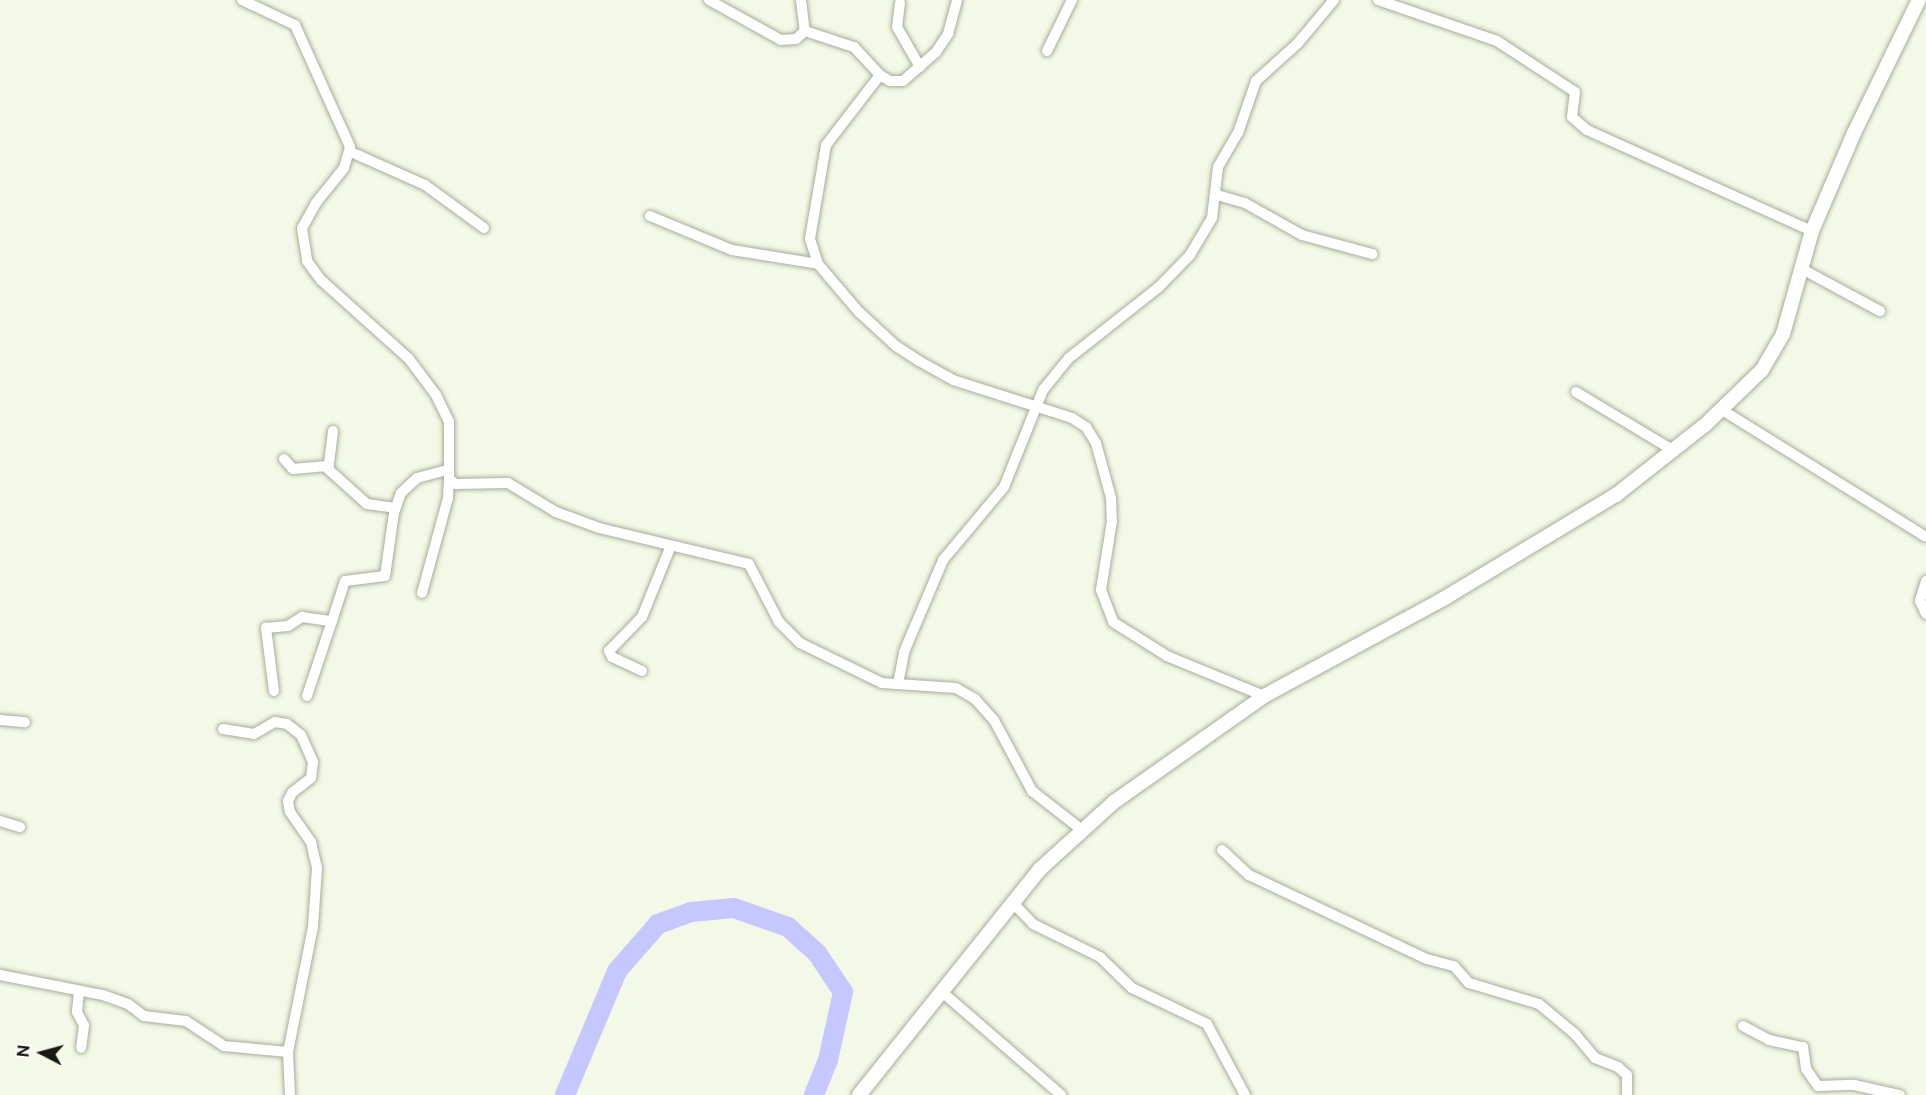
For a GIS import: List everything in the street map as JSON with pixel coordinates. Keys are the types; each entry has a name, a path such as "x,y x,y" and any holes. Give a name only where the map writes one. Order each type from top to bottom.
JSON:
{"street":[{"path":"242,0 295,25 351,152 425,185 484,228"},
{"path":"709,0 781,40 796,39 805,31"},
{"path":"801,0 805,31"},
{"path":"805,31 854,47 880,75 900,82 920,67 943,44 957,0"},
{"path":"1047,51 1072,0"},
{"path":"898,684 904,652 943,560 1004,487 1034,405 1069,358 1178,270 1203,237 1217,195 1218,167 1238,133 1256,81 1298,42 1334,0"},
{"path":"1378,0 1497,41 1575,92 1572,117 1581,126 1684,177 1812,231"},
{"path":"859,1095 941,991 1053,856 1156,770 1264,696 1445,598 1600,506 1674,451 1722,410 1762,370 1777,348 1812,231 1878,78 1919,0"},
{"path":"900,3 897,27 920,67"},
{"path":"880,75 832,132 826,145 810,238 818,264 859,312 896,346 952,380 1034,405 1080,422 1096,443 1107,476 1112,521 1101,590 1113,622 1167,656 1264,696"},
{"path":"351,152 302,228 307,261 321,280 410,359 436,395 449,422 448,498 422,593"},
{"path":"1217,195 1245,203 1302,235 1372,254"},
{"path":"650,216 732,250 818,264"},
{"path":"1800,268 1880,311"},
{"path":"1576,392 1674,451"},
{"path":"1722,410 1926,537"},
{"path":"327,466 333,431"},
{"path":"284,459 293,469 327,466 366,504 395,508"},
{"path":"307,696 345,581 387,574 395,508 410,482 448,475"},
{"path":"448,475 456,484 508,483 568,518 670,548 749,564 788,635 869,678 898,684 956,688 975,699 994,720 1032,790 1082,830"},
{"path":"642,672 612,657 609,651 642,616 670,548"},
{"path":"1926,581 1920,601 1926,614"},
{"path":"274,692 266,628 288,626 302,617 332,621"},
{"path":"0,720 25,722"},
{"path":"223,729 254,734 271,724 283,722 301,735 313,762 311,778 291,793 288,801 290,812 311,842 317,876 301,1001 288,1052 290,1095"},
{"path":"0,821 20,827"},
{"path":"1222,850 1248,875 1427,959 1454,966 1469,983 1539,1004 1575,1034 1585,1051 1618,1066 1627,1075 1627,1095"},
{"path":"1013,903 1040,929 1100,957 1132,988 1207,1024 1245,1095"},
{"path":"0,975 121,1002 144,1016 186,1021 224,1046 288,1052"},
{"path":"941,991 1061,1095"},
{"path":"79,992 77,1012 84,1025 81,1048"},
{"path":"1743,1026 1769,1040 1803,1047 1806,1069 1818,1086 1854,1085 1900,1095"}],"waterway":[{"path":"565,1095 617,971 658,924 691,912 734,908 788,927 817,953 843,992 828,1060 814,1095"}]}
